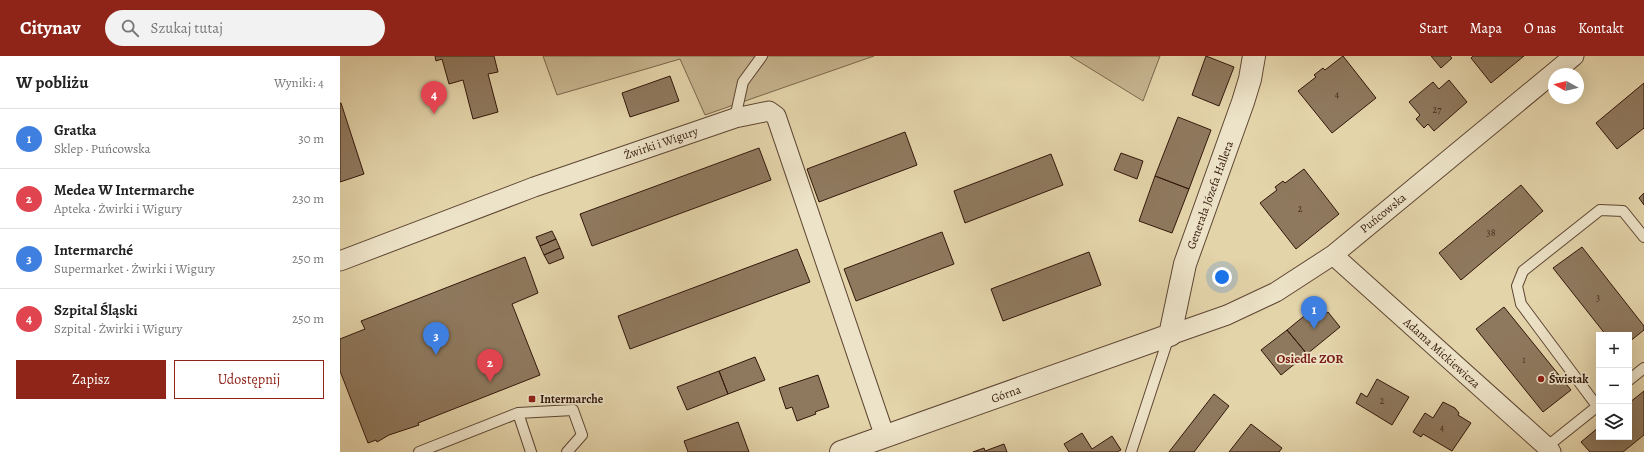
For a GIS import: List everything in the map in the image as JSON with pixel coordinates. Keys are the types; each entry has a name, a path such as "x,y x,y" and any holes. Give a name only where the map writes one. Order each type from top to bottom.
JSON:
{"street":[{"name":"Generała Józefa Hallera","path":"1170,335 1185,264 1243,102 1250,79 1254,56"},
{"name":"Puńcowska","path":"1170,335 1227,315 1276,292 1333,255 1574,56"},
{"name":"Żwirki i Wigury","path":"340,261 534,187 735,118 769,111 776,116 846,326 885,437"},
{"name":"Adama Mickiewicza","path":"1333,255 1546,450"},
{"name":"Górna","path":"841,452 1170,335"}],"lane":[{"path":"735,118 742,82 762,56"},
{"path":"1597,404 1521,304 1517,286 1523,271 1600,210 1623,211 1644,237"},
{"path":"1131,452 1170,335"},
{"path":"1632,378 1644,368"},
{"path":"1546,450 1596,407"},
{"path":"419,452 518,413 574,410 582,435 567,452"},
{"path":"518,413 531,452"}],"shaded area":[{"path":"543,56 874,56 705,115 680,59 557,95"},
{"path":"1070,56 1160,56 1143,101"}],"building":[{"path":"435,56 494,56 498,72 488,74 498,112 473,119 463,80 449,84 442,59 436,61"},
{"path":"1206,56 1234,67 1219,106 1192,95"},
{"path":"1343,56 1376,98 1332,133 1298,91 1316,77 1314,75 1323,68 1325,70"},
{"path":"1431,56 1450,56 1452,58 1441,68"},
{"path":"1473,56 1524,56 1491,83 1471,58"},
{"path":"670,76 679,101 630,117 622,93"},
{"path":"1449,80 1467,102 1434,131 1428,124 1424,128 1416,119 1420,115 1409,102 1433,82 1439,89"},
{"path":"1644,83 1644,128 1617,149 1596,123"},
{"path":"340,103 364,174 340,182"},
{"path":"1178,117 1211,130 1189,189 1155,176"},
{"path":"905,132 917,165 819,202 807,169"},
{"path":"759,148 771,180 592,246 580,214"},
{"path":"1121,153 1143,161 1137,179 1114,170"},
{"path":"1051,154 1063,185 965,223 954,191"},
{"path":"1304,169 1339,214 1296,249 1260,203 1277,190 1275,187 1283,181 1285,183"},
{"path":"1155,176 1189,189 1172,233 1139,221"},
{"path":"1521,185 1543,211 1461,280 1439,253"},
{"path":"1644,193 1644,205 1639,198"},
{"path":"552,231 556,239 540,246 536,237"},
{"path":"942,232 954,264 856,301 844,269"},
{"path":"556,239 560,248 544,255 540,246"},
{"path":"1582,247 1644,326 1644,330 1632,340 1632,332 1604,332 1553,268"},
{"path":"560,248 564,258 549,264 544,255"},
{"path":"797,249 810,282 630,349 618,316"},
{"path":"1089,252 1101,285 1003,321 991,289"},
{"path":"525,257 538,293 512,304 540,375 418,423 419,425 389,435 377,442 376,440 368,443 340,371 340,339 365,329 361,321"},
{"path":"1504,307 1571,390 1543,412 1476,329"},
{"path":"1314,308 1321,317 1328,312 1340,327 1307,354 1287,330"},
{"path":"1287,330 1307,354 1281,375 1261,350"},
{"path":"755,357 765,380 728,394 719,371"},
{"path":"719,371 728,394 687,410 677,387"},
{"path":"818,375 829,407 815,412 816,414 797,421 792,407 786,409 779,388"},
{"path":"1377,379 1409,397 1392,425 1356,403 1361,393 1367,397"},
{"path":"1644,391 1644,435 1623,452 1590,452 1581,442 1596,430 1596,440 1632,440 1632,401"},
{"path":"1214,394 1229,406 1194,452 1169,452"},
{"path":"1443,402 1455,408 1459,413 1458,415 1471,423 1452,451 1423,434 1421,437 1413,432 1425,413 1433,418"},
{"path":"738,422 749,452 688,452 684,441"},
{"path":"1251,424 1282,448 1279,452 1229,452"},
{"path":"1082,433 1092,449 1112,436 1121,450 1117,452 1069,452 1064,444"},
{"path":"1004,444 1007,452 973,452 984,448 985,451"}],"place":[{"name":"Szpital Śląski","path":"434,114"},
{"name":"Gratka","path":"1314,329"},
{"name":"Intermarché","path":"436,355"},
{"name":"Świstak","path":"1541,379"},
{"name":"Medea W Intermarche","path":"490,382"},
{"name":"Intermarche","path":"532,399"}],"district":[{"name":"Osiedle ZOR","path":"1310,358"}]}
